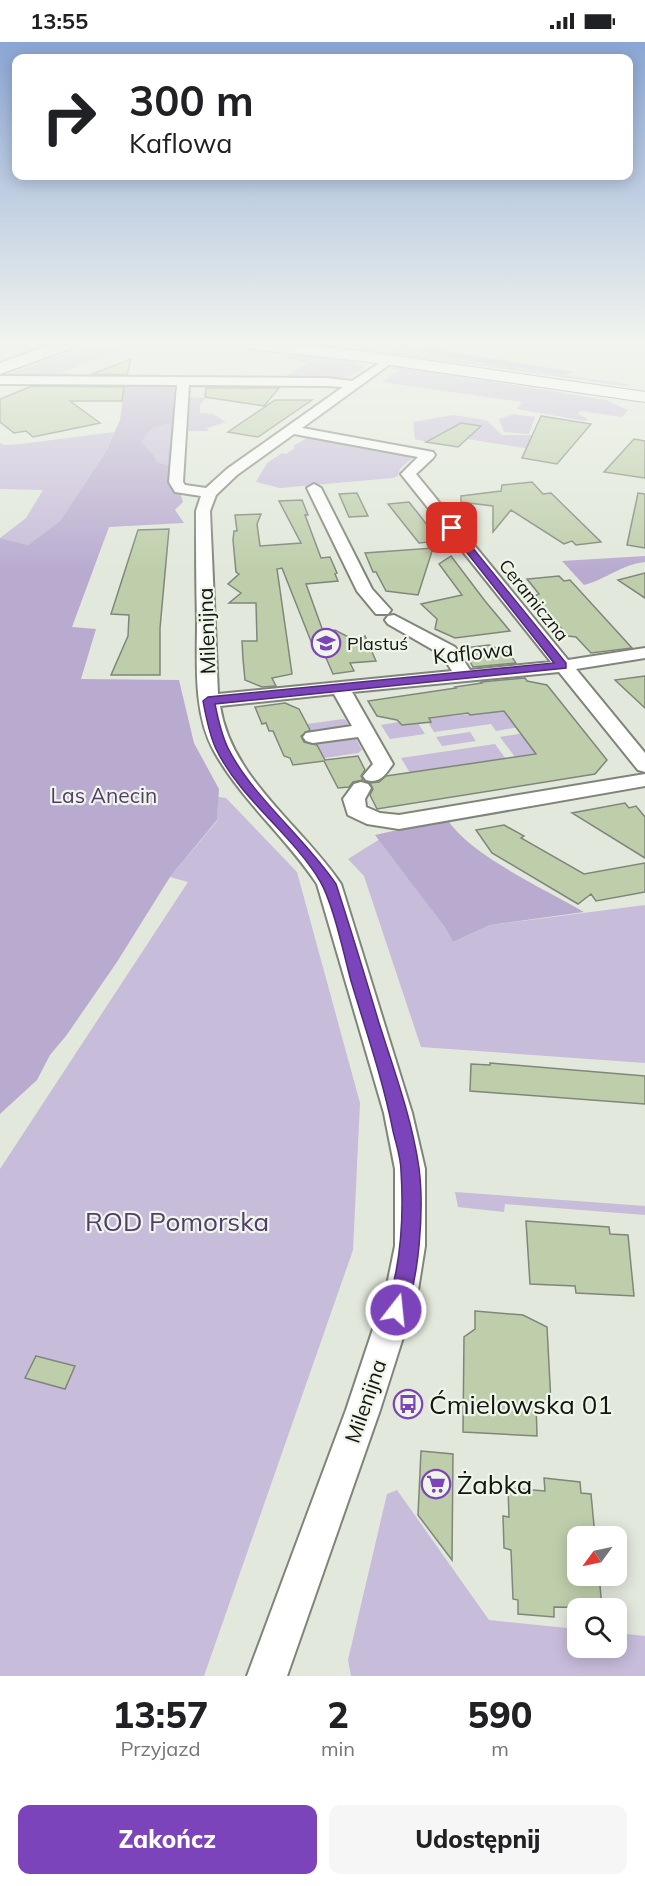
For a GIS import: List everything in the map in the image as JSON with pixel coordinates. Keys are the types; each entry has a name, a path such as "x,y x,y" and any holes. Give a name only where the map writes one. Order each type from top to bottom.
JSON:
{"street":[{"path":"180,419 176,483 178,487 185,490 209,494 239,466 307,419"},
{"name":"Ceramiczna","path":"292,430 428,455 408,474 645,766"},
{"path":"314,488 365,591 388,615 449,651 464,675"},
{"name":"Milenijna","path":"209,494 204,502 202,522 208,701 213,723 222,748 231,763 255,795 312,859 329,884 398,1113 410,1169 410,1246 402,1290 363,1410 267,1676"},
{"name":"Kaflowa","path":"208,701 562,666 645,653"},
{"path":"340,688 373,734 382,764 354,799 356,810 375,819 399,822 645,780"},
{"path":"314,737 373,734"}],"green space":[{"name":"Las Anecin","path":"173,419 173,423 153,428 142,443 154,455 157,462 170,466 169,482 180,492 183,502 175,510 184,523 109,527 72,627 96,629 81,679 179,680 194,743 219,789 217,820 170,877 117,962 66,1036 50,1055 37,1080 0,1114 0,538 28,545 60,521 105,453 120,420"},
{"path":"189,419 222,419 226,422 207,428 208,431 188,431"},
{"path":"429,419 486,420 502,435 533,435 537,450 467,439 480,426 461,423 430,443 415,439 413,422"},
{"path":"499,419 534,419 529,434 504,432"},
{"path":"173,423 170,466 157,462 154,455 142,443 153,428"},
{"path":"114,432 105,453 60,521 28,545 0,538 26,518 43,490 0,489 0,443 20,444"},
{"path":"307,438 409,454 412,458 400,469 398,476 393,478 280,488 256,482 267,463 282,453 286,454 295,448 293,446"},
{"path":"645,556 645,562 628,566 584,585 562,561"},
{"path":"504,711 519,727 496,731 491,724 434,732 428,722 429,718"},
{"path":"343,719 349,726 347,728 312,734 307,724"},
{"path":"399,722 402,725 418,723 425,734 390,739 381,725"},
{"path":"470,732 476,741 442,746 436,737"},
{"path":"524,733 537,754 515,757 500,737"},
{"path":"355,737 362,750 358,753 324,758 316,741"},
{"path":"495,744 506,759 410,773 401,758"},
{"name":"ROD Pomorska","path":"218,797 226,798 297,872 360,1103 353,1250 204,1676 0,1676 0,1169 188,882 170,877 217,821"},
{"path":"447,819 458,833 491,859 584,912 490,925 453,942 444,926 375,835"},
{"path":"380,839 444,926 453,942 490,925 645,905 645,1063 421,1047 364,876 348,859"},
{"path":"455,1192 645,1206 645,1215 505,1204 504,1212 458,1207"},
{"path":"397,1490 489,1620 567,1628 567,1658 627,1658 627,1634 645,1636 645,1676 351,1676 348,1660 387,1494"}],"building":[{"path":"0,419 95,419 100,423 33,437 26,431 14,433 0,422"},
{"path":"247,419 284,419 258,437 228,432"},
{"path":"540,419 561,419 591,424 557,464 522,458"},
{"path":"461,423 481,426 458,447 426,442"},
{"path":"634,439 645,441 645,478 604,472"},
{"path":"532,482 543,494 551,493 601,542 576,545 572,541 564,544 511,510 493,532 493,506 461,502 461,496 501,491 502,485"},
{"path":"357,493 368,516 349,517 339,494"},
{"path":"638,493 645,494 645,548 627,545"},
{"path":"302,500 308,515 305,515 321,558 330,557 337,573 335,574 338,581 306,584 324,634 335,630 358,642 365,636 376,661 350,663 354,671 333,674 324,653 316,654 282,568 277,569 292,674 272,678 276,686 262,687 245,680 243,659 242,641 257,641 256,603 229,603 241,593 228,584 239,574 236,572 233,540 234,531 237,531 235,515 261,514 257,524 260,546 301,543 279,501"},
{"path":"409,502 439,541 419,543 388,504"},
{"path":"169,529 160,628 160,675 111,675 128,636 129,615 111,614 138,530"},
{"path":"433,548 418,595 386,591 376,572 373,572 365,553"},
{"path":"451,556 510,631 455,638 435,629 437,619 421,604 462,595 439,564"},
{"path":"645,573 645,598 618,580"},
{"path":"559,576 564,581 570,580 632,648 591,653 576,637 568,636 534,596 539,594 527,579"},
{"path":"489,645 510,654 516,663 473,667 463,648"},
{"path":"645,676 645,708 615,680"},
{"path":"525,678 527,681 547,685 607,760 595,774 377,809 370,795 373,789 370,783 379,782 386,776 536,754 504,711 429,718 431,722 402,725 397,720 377,716 368,701 481,682"},
{"path":"285,703 299,709 310,730 301,736 304,742 317,745 325,760 358,756 365,770 361,776 363,780 353,782 349,787 338,788 324,761 293,765 290,758 284,756 273,731 269,731 266,723 262,724 255,707"},
{"path":"625,803 629,808 636,806 645,817 645,858 572,813"},
{"path":"504,825 524,836 521,838 584,874 645,863 645,892 596,901 591,894 578,904 492,853 476,830"},
{"path":"490,1063 645,1076 645,1104 470,1091 471,1064 490,1065"},
{"path":"526,1221 609,1227 610,1234 628,1235 634,1296 576,1293 575,1286 530,1284"},
{"path":"475,1311 523,1315 547,1327 551,1403 536,1401 537,1436 463,1432 464,1337 475,1329"},
{"path":"36,1356 75,1366 65,1389 25,1378"},
{"name":"Żabka","path":"421,1451 453,1454 452,1560 418,1515"},
{"path":"544,1478 580,1482 581,1493 591,1494 594,1526 567,1526 567,1586 600,1586 601,1598 567,1598 567,1607 554,1607 554,1617 518,1614 518,1600 513,1599 511,1550 504,1548 503,1516 509,1517 508,1488 545,1491"}],"place":[{"name":"Plastuś","path":"326,643"},
{"name":"Ćmielowska 01","path":"408,1404"},
{"name":"Żabka","path":"436,1484"}],"route":[{"path":"396,1310 410,1246 410,1169 398,1113 341,919 329,884 312,859 255,795 231,763 222,748 208,701 562,666 452,528"}]}
